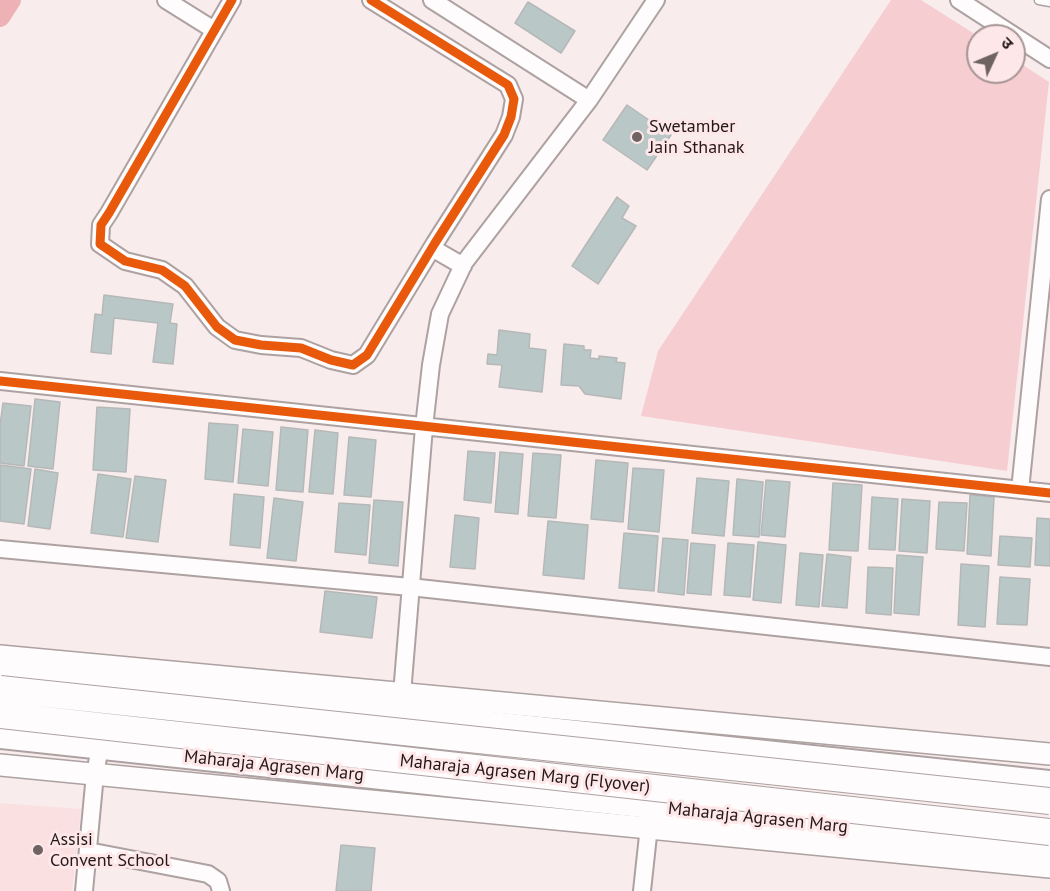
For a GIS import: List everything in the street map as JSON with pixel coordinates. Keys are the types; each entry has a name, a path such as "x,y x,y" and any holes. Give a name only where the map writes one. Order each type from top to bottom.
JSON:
{"main road":[{"path":"0,670 245,696 401,703 942,771 1050,782"},
{"name":"Maharaja Agrasen Marg (Flyover)","path":"0,689 1050,801"},
{"path":"239,762 245,696"},
{"name":"Maharaja Agrasen Marg (Flyover)","path":"0,715 1050,832"},
{"name":"Maharaja Agrasen Marg","path":"0,737 239,762 650,817 938,837 1050,850"},
{"path":"938,837 942,771"}],"street":[{"path":"166,0 214,30"},
{"path":"231,0 110,213 100,225 100,244 125,261 162,270 185,286 217,327 235,340 261,345 301,348 331,360 353,365 367,355 504,135 511,117 514,99 508,85 371,0"},
{"path":"401,703 424,427 440,314 463,266 589,100 656,0"},
{"path":"959,0 1050,59"},
{"path":"434,1 589,100"},
{"path":"1020,490 1050,199"},
{"path":"432,248 463,266"},
{"path":"0,381 1050,493"},
{"path":"0,549 410,587 1050,657"},
{"path":"0,656 401,703 1050,754"},
{"path":"84,891 95,774 100,747"},
{"path":"0,765 650,817 1050,867"},
{"path":"642,891 650,817"},
{"path":"88,851 208,874 219,881 221,891"}],"lane":[{"path":"1039,0 1050,2"}],"shaded area":[{"path":"891,0 921,0 966,28 966,84 1026,84 1026,67 1049,82 1007,471 641,416 658,351"},
{"name":"Assisi Convent School","path":"0,803 81,809 72,891 0,891"}],"building":[{"path":"528,2 575,31 561,53 515,23"},
{"name":"Swetamber Jain Sthanak","path":"627,105 671,135 647,170 603,140"},
{"path":"617,197 629,206 622,218 636,226 598,284 572,266"},
{"path":"104,295 173,304 170,323 177,324 173,364 153,362 158,323 114,318 111,354 91,352 95,314 102,315"},
{"path":"499,330 530,334 529,348 546,350 542,392 499,387 502,365 487,364 488,354 497,355"},
{"path":"564,344 584,346 584,350 591,350 590,358 599,359 599,356 617,358 616,362 625,363 621,399 585,394 579,386 561,385"},
{"path":"35,399 60,402 53,469 28,466"},
{"path":"3,403 31,406 24,466 0,463 0,425"},
{"path":"97,407 130,409 126,472 93,470"},
{"path":"209,423 238,425 233,482 205,479"},
{"path":"281,427 308,430 303,492 276,490"},
{"path":"243,429 273,432 268,486 238,483"},
{"path":"315,430 338,433 333,494 309,492"},
{"path":"349,437 376,440 371,497 344,495"},
{"path":"468,451 495,453 491,503 464,500"},
{"path":"500,452 523,454 518,514 495,512"},
{"path":"533,453 561,455 556,518 528,516"},
{"path":"596,460 628,463 623,522 591,519"},
{"path":"0,465 31,469 24,524 0,521"},
{"path":"633,468 664,470 659,532 628,529"},
{"path":"35,469 58,473 50,529 28,526"},
{"path":"98,474 131,479 123,537 91,533"},
{"path":"135,476 166,480 158,542 126,538"},
{"path":"697,478 729,481 724,536 692,533"},
{"path":"737,479 763,482 759,537 733,535"},
{"path":"766,480 790,482 785,537 761,535"},
{"path":"833,483 862,485 858,551 829,550"},
{"path":"234,494 264,497 260,548 230,545"},
{"path":"970,495 994,497 991,556 967,554"},
{"path":"872,497 898,499 895,550 869,549"},
{"path":"274,498 303,502 296,561 267,558"},
{"path":"902,499 930,501 927,553 899,551"},
{"path":"374,500 403,502 398,566 369,563"},
{"path":"939,502 967,503 964,551 936,549"},
{"path":"339,503 370,505 366,555 335,552"},
{"path":"455,515 479,518 475,569 450,567"},
{"path":"1037,518 1050,519 1050,566 1035,565"},
{"path":"548,521 588,525 584,579 543,575"},
{"path":"624,533 658,536 654,591 619,588"},
{"path":"1000,536 1032,538 1030,567 998,565"},
{"path":"663,538 688,540 684,595 658,592"},
{"path":"758,542 786,545 781,603 753,600"},
{"path":"691,543 715,545 711,595 687,593"},
{"path":"728,543 754,545 750,597 724,595"},
{"path":"800,553 823,555 819,607 796,605"},
{"path":"827,554 851,557 847,608 822,606"},
{"path":"897,555 923,557 919,615 894,613"},
{"path":"961,564 989,566 985,627 958,625"},
{"path":"868,567 893,568 891,615 866,613"},
{"path":"1000,577 1030,579 1027,625 997,624"},
{"path":"325,591 377,597 372,638 320,632"},
{"path":"341,845 375,848 371,891 336,891"}],"waterway":[{"path":"0,17 11,0"}],"cycle path":[{"path":"232,0 101,225 100,244 125,261 162,270 185,286 217,327 235,340 261,345 301,348 331,360 353,365 367,355 504,135 511,117 514,99 508,85 371,0"},
{"path":"0,381 1050,493"}],"place":[{"name":"Swetamber Jain Sthanak","path":"637,137"},
{"name":"Assisi Convent School","path":"38,850"}]}
